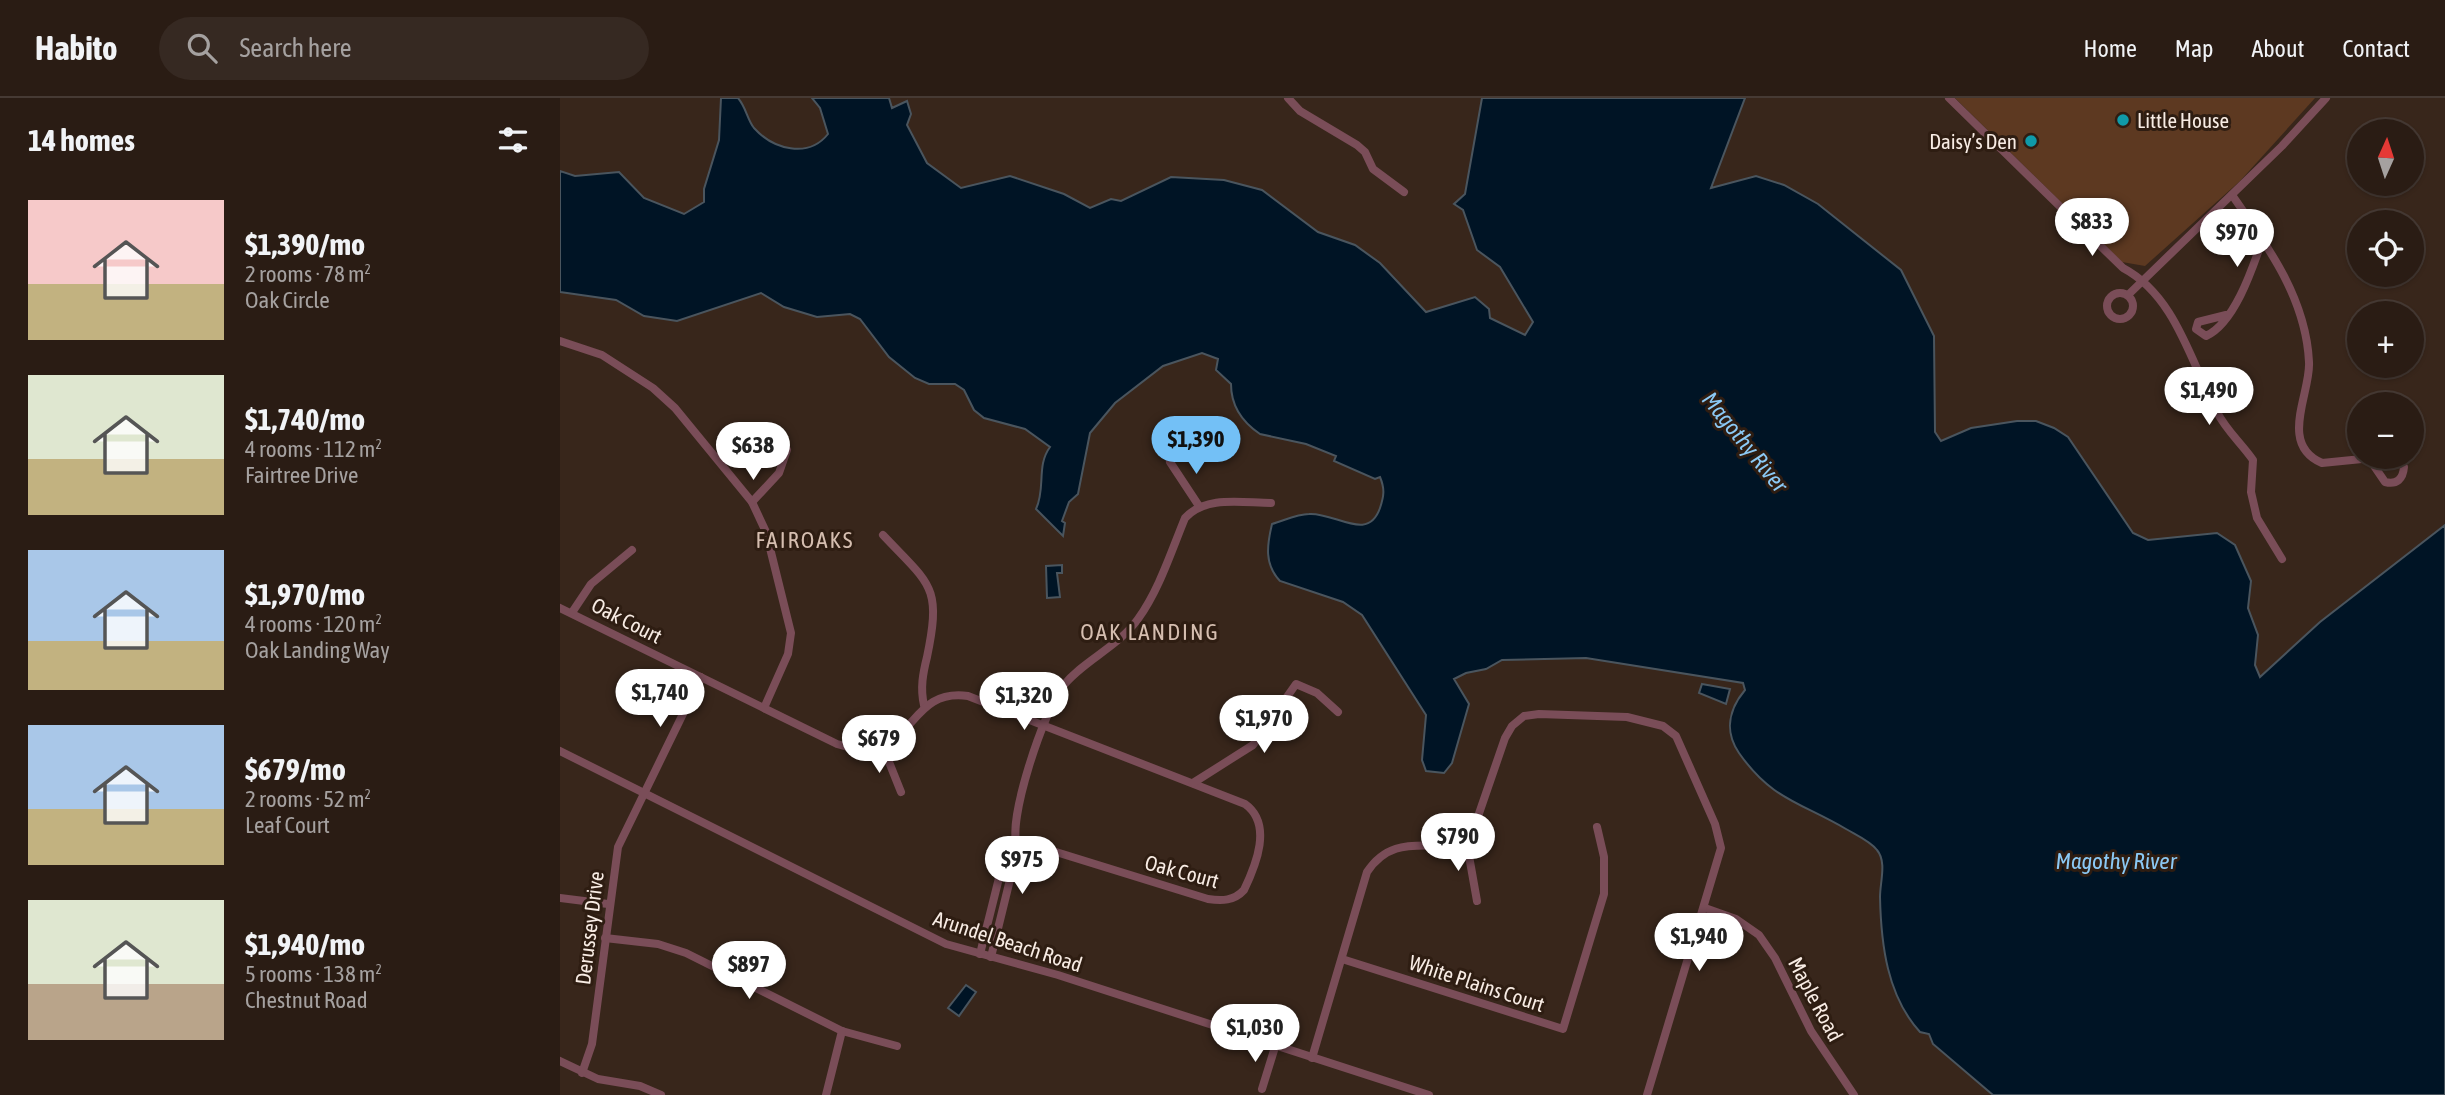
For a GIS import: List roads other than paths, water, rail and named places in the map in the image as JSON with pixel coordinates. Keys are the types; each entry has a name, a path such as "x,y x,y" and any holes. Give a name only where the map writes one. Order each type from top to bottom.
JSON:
{"street":[{"path":"1288,98 1300,111 1357,145 1365,152 1373,169 1404,192"},
{"path":"1949,98 2123,268 2143,280 2171,316 2226,428 2253,460 2252,492 2257,518 2282,559"},
{"path":"2128,295 2326,98"},
{"path":"2232,194 2263,238 2288,283 2308,350 2309,377 2298,415 2302,439 2315,460 2322,463 2347,461"},
{"path":"2226,315 2239,301 2263,238"},
{"path":"560,341 602,355 653,387 675,408 752,502 766,532 791,633 788,654 764,708"},
{"path":"752,502 779,473 787,450"},
{"path":"1170,462 1199,506"},
{"path":"2376,469 2385,482 2392,484 2401,480 2404,469"},
{"path":"991,957 1018,847 1014,839 1020,801 1042,723 1064,684 1113,646 1140,617 1185,518 1199,506 1271,503"},
{"path":"883,535 923,577 934,598 934,621 922,684 925,705 905,733 883,747 901,792"},
{"path":"573,611 591,583 632,550"},
{"name":"Oak Court","path":"560,608 573,611 837,744 863,750 883,747"},
{"name":"Derussey Drive","path":"582,1073 592,1044 608,904 618,847 701,677"},
{"path":"1193,783 1253,745 1296,684 1317,693 1338,712"},
{"name":"Oak Court","path":"925,705 942,697 964,695 1042,723 1245,804 1261,822 1261,837 1248,882 1239,896 1232,899 1208,899 1014,839"},
{"path":"1312,1059 1367,872 1378,858 1400,846 1453,844 1466,839 1475,828 1505,738 1519,719 1539,714 1614,715 1657,723 1676,736 1721,846 1705,908 1647,1095"},
{"name":"Arundel Beach Road","path":"560,751 930,936 980,954 1058,975 1409,1092 1429,1095"},
{"name":"White Plains Court","path":"1342,959 1563,1029 1604,894 1604,859 1597,827"},
{"path":"980,954 1007,846 1014,839"},
{"path":"1466,839 1477,901"},
{"path":"560,898 608,904"},
{"name":"Maple Road","path":"1705,908 1736,919 1759,935 1775,958 1818,1042 1854,1095"},
{"path":"605,938 658,944 687,953 842,1031 897,1046"},
{"path":"827,1095 842,1031"},
{"path":"1262,1089 1275,1047"},
{"path":"560,1061 598,1079 640,1086 661,1095"}],"water":[{"name":"Magothy River","path":"721,98 738,98 754,128 771,141 780,146 801,149 820,142 828,134 820,108 812,98 889,98 892,108 907,101 911,114 907,125 927,163 961,188 1010,176 1064,194 1090,208 1111,199 1121,201 1171,177 1224,180 1262,190 1318,232 1355,245 1380,263 1426,312 1475,297 1489,309 1490,318 1525,335 1533,322 1500,267 1477,250 1463,210 1454,204 1465,194 1482,98 1745,98 1711,188 1756,176 1784,185 1818,204 1901,270 1934,336 1935,432 1941,441 1971,428 2036,421 2068,437 2133,533 2148,540 2217,533 2235,545 2251,581 2248,608 2258,635 2255,665 2260,677 2320,622 2445,525 2445,1095 1993,1095 1933,1044 1929,1034 1920,1032 1900,1002 1884,951 1880,897 1882,860 1877,850 1863,838 1775,791 1751,769 1734,745 1730,720 1735,705 1745,690 1743,683 1586,658 1502,660 1486,669 1466,673 1454,679 1469,704 1452,763 1444,773 1426,771 1422,760 1426,715 1362,615 1343,602 1280,581 1269,561 1268,547 1272,524 1309,514 1359,525 1375,518 1383,496 1380,477 1375,479 1334,461 1336,456 1306,444 1260,434 1239,412 1233,399 1231,384 1216,370 1218,359 1202,353 1163,366 1115,403 1090,433 1078,494 1069,502 1062,521 1065,523 1063,536 1036,509 1043,462 1050,447 1025,429 984,418 974,410 964,390 955,384 929,384 915,378 889,357 860,319 850,314 817,317 784,307 761,293 677,321 644,316 616,300 560,292 560,171 575,176 619,172 644,198 684,214 704,202 704,189 719,140"},
{"path":"1062,565 1062,573 1057,573 1060,597 1047,598 1046,566"},
{"path":"1702,684 1730,689 1726,704 1699,693"},
{"path":"966,985 976,992 959,1016 948,1008"}],"place":[{"name":"Little House","path":"2123,120"},
{"name":"Daisy’s Den","path":"2031,141"}],"district":[{"name":"FAIROAKS","path":"805,540"},
{"name":"OAK LANDING","path":"1150,632"}]}
